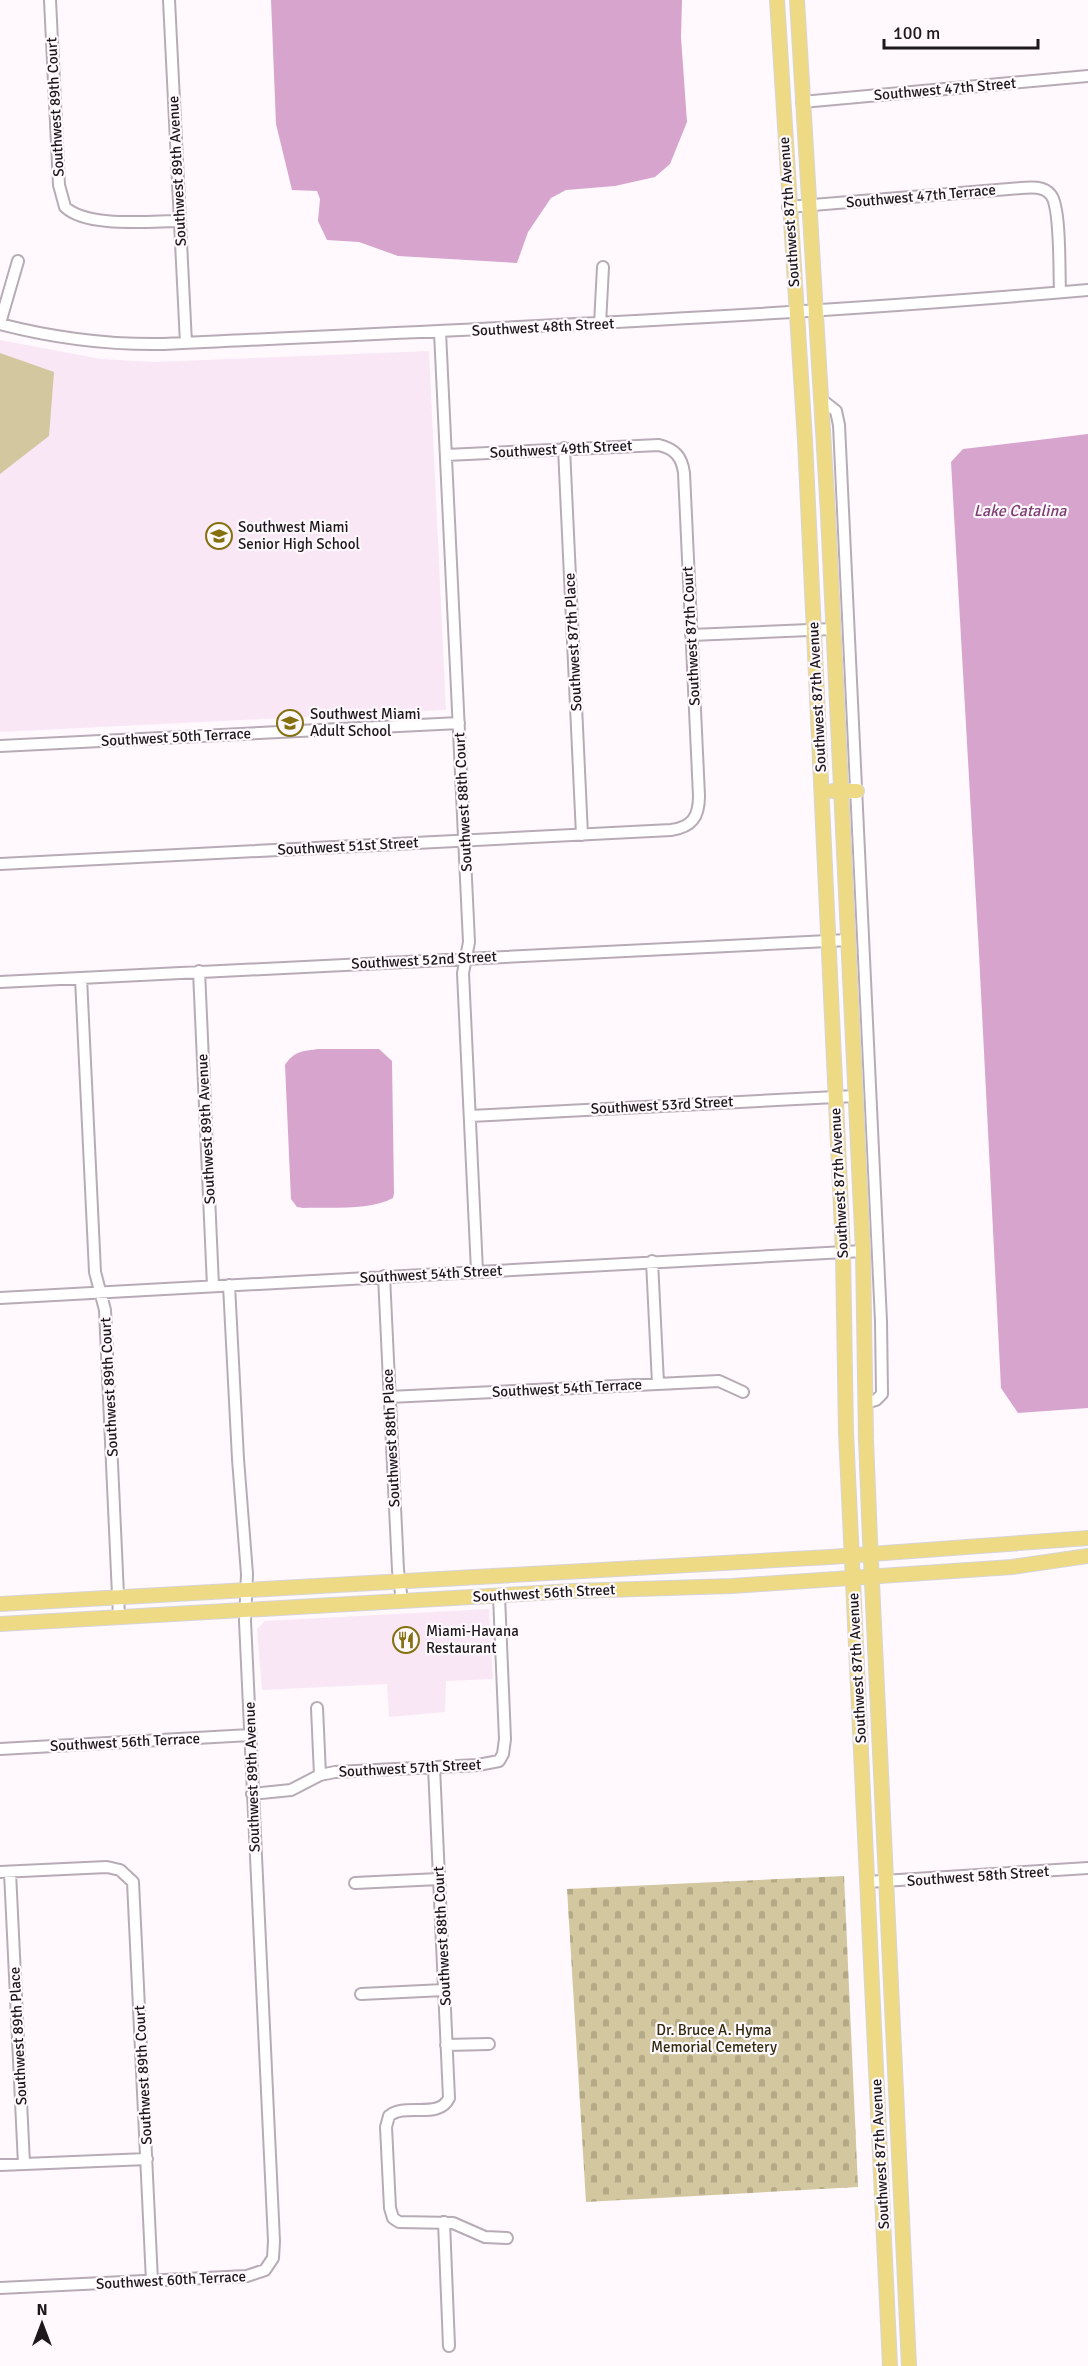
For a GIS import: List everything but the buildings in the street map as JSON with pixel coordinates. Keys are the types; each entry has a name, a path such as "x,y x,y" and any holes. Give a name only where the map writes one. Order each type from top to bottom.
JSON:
{"main road":[{"name":"Southwest 87th Avenue","path":"777,0 805,440 822,791 843,1252 852,1555 890,2366"},
{"name":"Southwest 87th Avenue","path":"797,0 808,206 822,400 863,1251 865,1403 871,1554 909,2366"},
{"path":"782,103 802,102"},
{"path":"822,791 857,790"},
{"path":"846,1382 850,1393 857,1400 865,1403"},
{"name":"Southwest 56th Street","path":"0,1604 871,1554 1088,1538"},
{"name":"Southwest 56th Street","path":"0,1624 402,1601 732,1586 1012,1567 1088,1556"},
{"path":"875,2042 894,2041"},
{"path":"879,2147 899,2147"},
{"path":"882,2196 901,2196"},
{"path":"886,2293 906,2293"}],"street":[{"name":"Southwest 89th Court","path":"50,0 59,185 62,202 69,211 77,215 100,219 180,221"},
{"name":"Southwest 89th Avenue","path":"169,0 186,343"},
{"name":"Southwest 47th Street","path":"802,102 1088,76"},
{"name":"Southwest 47th Terrace","path":"789,207 1027,187 1041,189 1051,195 1057,217 1060,292"},
{"path":"0,323 18,261"},
{"path":"600,324 603,267"},
{"name":"Southwest 48th Street","path":"0,323 49,335 95,342 186,343 815,312 1088,290"},
{"name":"Southwest 88th Court","path":"440,332 469,942 463,974 477,1271"},
{"path":"822,400 836,411 839,425 883,1388 880,1398 865,1403"},
{"name":"Southwest 49th Street","path":"446,455 659,445 675,451"},
{"name":"Southwest 87th Place","path":"564,448 582,835"},
{"name":"Southwest 87th Court","path":"675,451 683,464 684,473 699,796 697,814 693,821"},
{"path":"691,635 833,629"},
{"name":"Southwest 50th Terrace","path":"0,746 459,723"},
{"name":"Southwest 51st Street","path":"0,864 671,830 687,826 693,821"},
{"name":"Southwest 52nd Street","path":"0,982 848,940"},
{"name":"Southwest 89th Avenue","path":"199,971 213,1286"},
{"name":"Southwest 89th Court","path":"81,978 94,1260 105,1310 119,1617"},
{"name":"Southwest 53rd Street","path":"470,1116 855,1095"},
{"name":"Southwest 54th Street","path":"0,1298 863,1251"},
{"path":"652,1261 658,1383"},
{"name":"Southwest 88th Place","path":"384,1276 399,1582 402,1601"},
{"name":"Southwest 89th Avenue","path":"230,1285 237,1459 247,1590 245,1610 252,1794 274,2241 273,2258 268,2268"},
{"name":"Southwest 54th Terrace","path":"389,1397 719,1381 743,1392"},
{"name":"Southwest 57th Street","path":"252,1794 291,1790 320,1775 335,1772 478,1765 499,1761 503,1754 505,1739 499,1596"},
{"path":"317,1707 320,1775"},
{"name":"Southwest 56th Terrace","path":"0,1749 250,1735"},
{"name":"Southwest 88th Court","path":"434,1767 449,2094 446,2103 434,2109 406,2110 391,2114 386,2127 390,2208 393,2218 403,2222 444,2222"},
{"name":"Southwest 89th Court","path":"5,1872 107,1867 124,1872 133,1882 153,2281"},
{"name":"Southwest 58th Street","path":"867,1882 1088,1868"},
{"name":"Southwest 89th Place","path":"5,1872 24,2164"},
{"path":"355,1883 439,1879"},
{"path":"361,1994 444,1990"},
{"path":"446,2045 489,2044"},
{"path":"0,2165 147,2158"},
{"path":"449,2346 444,2222 453,2223 486,2237 507,2238"},
{"name":"Southwest 60th Terrace","path":"0,2288 247,2276 255,2275 268,2268"}],"shaded area":[{"name":"Southwest Miami Senior High School","path":"0,340 101,359 153,362 429,351 446,710 0,732"},
{"path":"489,1609 493,1679 446,1681 445,1712 389,1717 387,1684 262,1690 257,1629 265,1621"}],"green space":[{"path":"0,353 54,372 49,436 0,474"},
{"name":"Dr. Bruce A. Hyma Memorial Cemetery","path":"844,1876 858,2187 586,2202 567,1889"}],"water":[{"path":"271,0 682,0 681,37 687,122 670,164 655,177 615,186 566,190 551,198 528,232 517,263 398,256 359,242 327,240 318,221 320,199 317,191 292,190 276,124"},
{"name":"Lake Catalina","path":"1088,434 1088,1408 1018,1413 1001,1388 951,462 963,449"},
{"path":"319,1049 379,1049 392,1061 393,1198 373,1205 337,1208 297,1207 291,1199 285,1065 295,1054"}],"place":[{"name":"Southwest Miami Senior High School","path":"219,536"},
{"name":"Southwest Miami Adult School","path":"290,723"},
{"name":"Miami-Havana Restaurant","path":"406,1640"}]}
